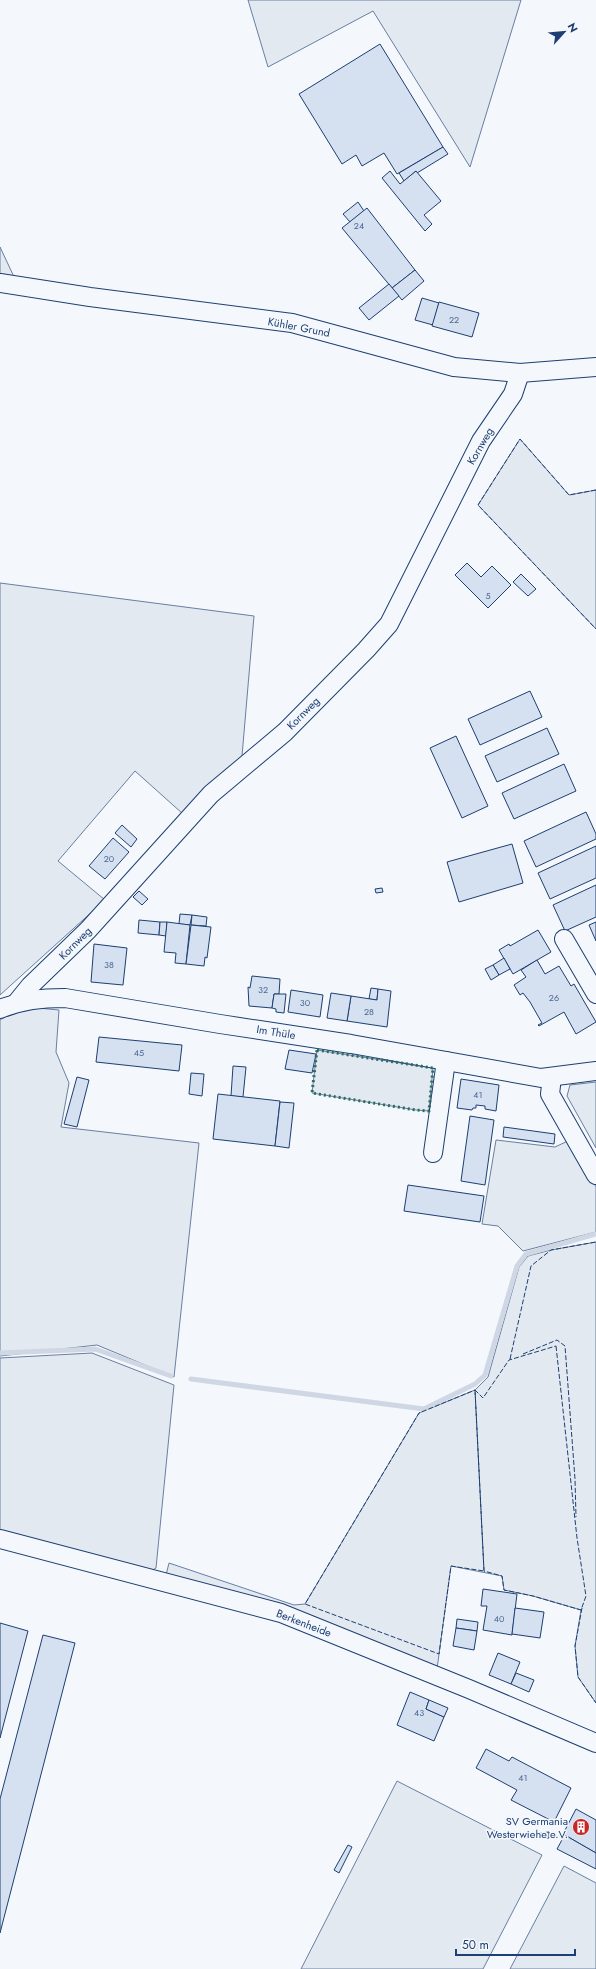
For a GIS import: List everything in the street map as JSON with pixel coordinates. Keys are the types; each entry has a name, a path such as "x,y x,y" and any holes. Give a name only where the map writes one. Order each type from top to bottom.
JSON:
{"street":[{"name":"Kühler Grund","path":"0,283 98,298 292,323 454,367 520,374 596,367"},
{"name":"Kornweg","path":"17,1002 30,986 88,930 211,794 285,732 366,650 389,624 478,448 513,394 520,374"},
{"path":"564,939 596,994"},
{"name":"Im Thüle","path":"0,1009 17,1002 39,998 65,998 351,1044 541,1078 596,1071"},
{"path":"433,1153 446,1061"},
{"path":"552,1077 550,1094 596,1175"},
{"name":"Berkenheide","path":"0,1539 281,1613 469,1689 596,1743"}],"shaded area":[{"path":"248,0 521,0 470,167 373,11 268,67"},
{"path":"0,247 15,279 0,277"},
{"path":"520,439 569,495 596,490 596,629 478,505"},
{"path":"0,583 254,616 242,756 183,814 135,771 58,861 105,900 0,995"},
{"path":"38,1008 59,1010 56,1052 69,1083 61,1127 199,1143 174,1377 97,1345 0,1356 0,1020 12,1013"},
{"path":"317,1050 433,1068 429,1111 312,1093"},
{"path":"596,1082 596,1148 567,1096 570,1085"},
{"path":"496,1140 555,1147 570,1140 596,1187 596,1232 523,1251 498,1226 482,1224"},
{"path":"596,1242 596,1703 578,1677 575,1646 581,1610 533,1596 504,1590 502,1576 451,1566 437,1669 166,1575 169,1563 294,1605 305,1604 419,1413 475,1390 488,1377 519,1267 528,1256 551,1250"},
{"path":"92,1353 174,1385 156,1568 149,1572 0,1533 0,1358"},
{"path":"397,1781 542,1855 483,1969 301,1969"},
{"path":"564,1866 596,1883 596,1969 510,1969"}],"building":[{"path":"380,44 443,147 397,174 384,153 362,166 356,155 342,164 299,94"},
{"path":"443,147 448,154 417,173 416,171 404,181 399,173"},
{"path":"390,171 400,184 416,171 441,201 424,215 432,224 425,231 382,178"},
{"path":"358,202 364,211 350,222 343,214"},
{"path":"367,208 415,270 392,288 342,228"},
{"path":"415,270 424,281 402,300 392,288"},
{"path":"389,284 399,296 369,320 359,308"},
{"path":"422,298 439,303 433,325 415,320"},
{"path":"439,302 479,313 472,337 432,326"},
{"path":"467,563 481,577 492,566 511,585 488,608 455,575"},
{"path":"521,574 536,589 528,596 513,582"},
{"path":"530,691 542,717 480,745 468,719"},
{"path":"547,728 559,754 497,782 485,756"},
{"path":"456,736 488,806 462,818 430,748"},
{"path":"564,764 576,791 514,819 502,793"},
{"path":"586,812 596,834 596,839 536,867 524,841"},
{"path":"122,825 137,839 131,847 115,833"},
{"path":"113,838 129,852 105,879 89,866"},
{"path":"512,844 523,883 459,902 447,862"},
{"path":"596,846 596,878 550,899 538,873"},
{"path":"596,885 596,917 565,931 553,905"},
{"path":"382,888 383,892 376,893 375,889"},
{"path":"139,891 148,899 142,905 133,897"},
{"path":"180,914 192,915 190,925 179,924"},
{"path":"192,915 207,917 206,926 191,925"},
{"path":"139,920 160,922 159,935 138,933"},
{"path":"160,922 167,922 166,936 159,935"},
{"path":"167,922 190,925 186,964 175,963 176,953 164,952"},
{"path":"596,922 596,941 589,925"},
{"path":"191,925 211,927 207,958 205,957 204,966 186,964"},
{"path":"538,930 551,952 513,974 499,950 509,944 510,946"},
{"path":"94,944 127,948 123,985 91,982"},
{"path":"504,958 510,969 499,975 493,965"},
{"path":"537,960 545,974 559,966 571,986 574,984 596,1022 576,1034 564,1012 539,1026 538,1025 542,1023 530,1002 523,993 520,995 514,985 526,977 521,970"},
{"path":"493,965 499,975 491,980 485,969"},
{"path":"252,976 280,979 279,994 274,994 272,1008 249,1006 248,987 250,988"},
{"path":"371,988 378,989 377,1000 369,999"},
{"path":"378,989 391,991 387,1027 347,1021 351,996 377,1000"},
{"path":"291,990 323,995 320,1017 288,1012"},
{"path":"331,993 351,996 347,1021 327,1018"},
{"path":"274,994 286,994 284,1013 276,1012 276,1009 272,1008"},
{"path":"99,1037 182,1045 179,1071 96,1062"},
{"path":"289,1050 316,1054 312,1073 285,1069"},
{"path":"233,1066 246,1067 243,1097 231,1096"},
{"path":"191,1073 204,1074 202,1096 189,1094"},
{"path":"77,1077 89,1080 77,1127 64,1124"},
{"path":"461,1079 499,1085 496,1111 485,1109 485,1106 476,1105 476,1108 473,1108 472,1110 457,1108"},
{"path":"218,1094 280,1101 275,1146 213,1139"},
{"path":"280,1102 294,1103 289,1148 275,1146"},
{"path":"470,1116 494,1120 485,1185 461,1181"},
{"path":"504,1127 555,1134 554,1144 503,1137"},
{"path":"408,1185 484,1196 480,1222 404,1211"},
{"path":"483,1589 517,1594 512,1635 483,1630 487,1606 481,1606"},
{"path":"515,1608 544,1612 540,1638 512,1634"},
{"path":"457,1619 478,1622 477,1631 456,1628"},
{"path":"0,1623 28,1631 0,1738"},
{"path":"456,1628 477,1631 474,1650 453,1646"},
{"path":"43,1635 75,1643 0,1933 0,1799"},
{"path":"498,1653 520,1662 511,1684 489,1675"},
{"path":"516,1673 534,1680 529,1692 511,1684"},
{"path":"410,1692 429,1700 426,1709 444,1717 434,1741 397,1725"},
{"path":"429,1700 448,1708 444,1717 426,1709"},
{"path":"486,1749 509,1761 512,1757 571,1788 554,1822 511,1800 517,1790 476,1768"},
{"name":"SV Germania Westerwiehe e.V.","path":"576,1809 596,1820 596,1853 563,1834"},
{"path":"549,1832 549,1838 541,1838 540,1833"},
{"path":"563,1834 596,1853 596,1869 557,1849 563,1838 561,1837"},
{"path":"348,1845 352,1847 339,1873 334,1870"}],"waterway":[{"path":"191,1379 424,1409 475,1384 485,1375 517,1266 526,1254 596,1234"},
{"path":"0,1353 95,1349 171,1376"}],"hedge":[{"path":"317,1050 433,1068 429,1111 312,1093 317,1050"}],"fence":[{"path":"596,490 569,495 520,439 478,505 596,629"},
{"path":"510,1359 531,1266 551,1250 596,1242"},
{"path":"523,1354 557,1340 565,1346 575,1479 576,1517"},
{"path":"556,1346 577,1538 586,1596 581,1610 533,1596 504,1590 502,1576 484,1571 475,1390 483,1398 509,1360 556,1346"},
{"path":"475,1390 484,1571 451,1566 439,1654 305,1604 419,1413 475,1390"},
{"path":"582,1608 575,1646 578,1677 596,1703"}],"place":[{"name":"SV Germania Westerwiehe e.V.","path":"581,1827"}]}
